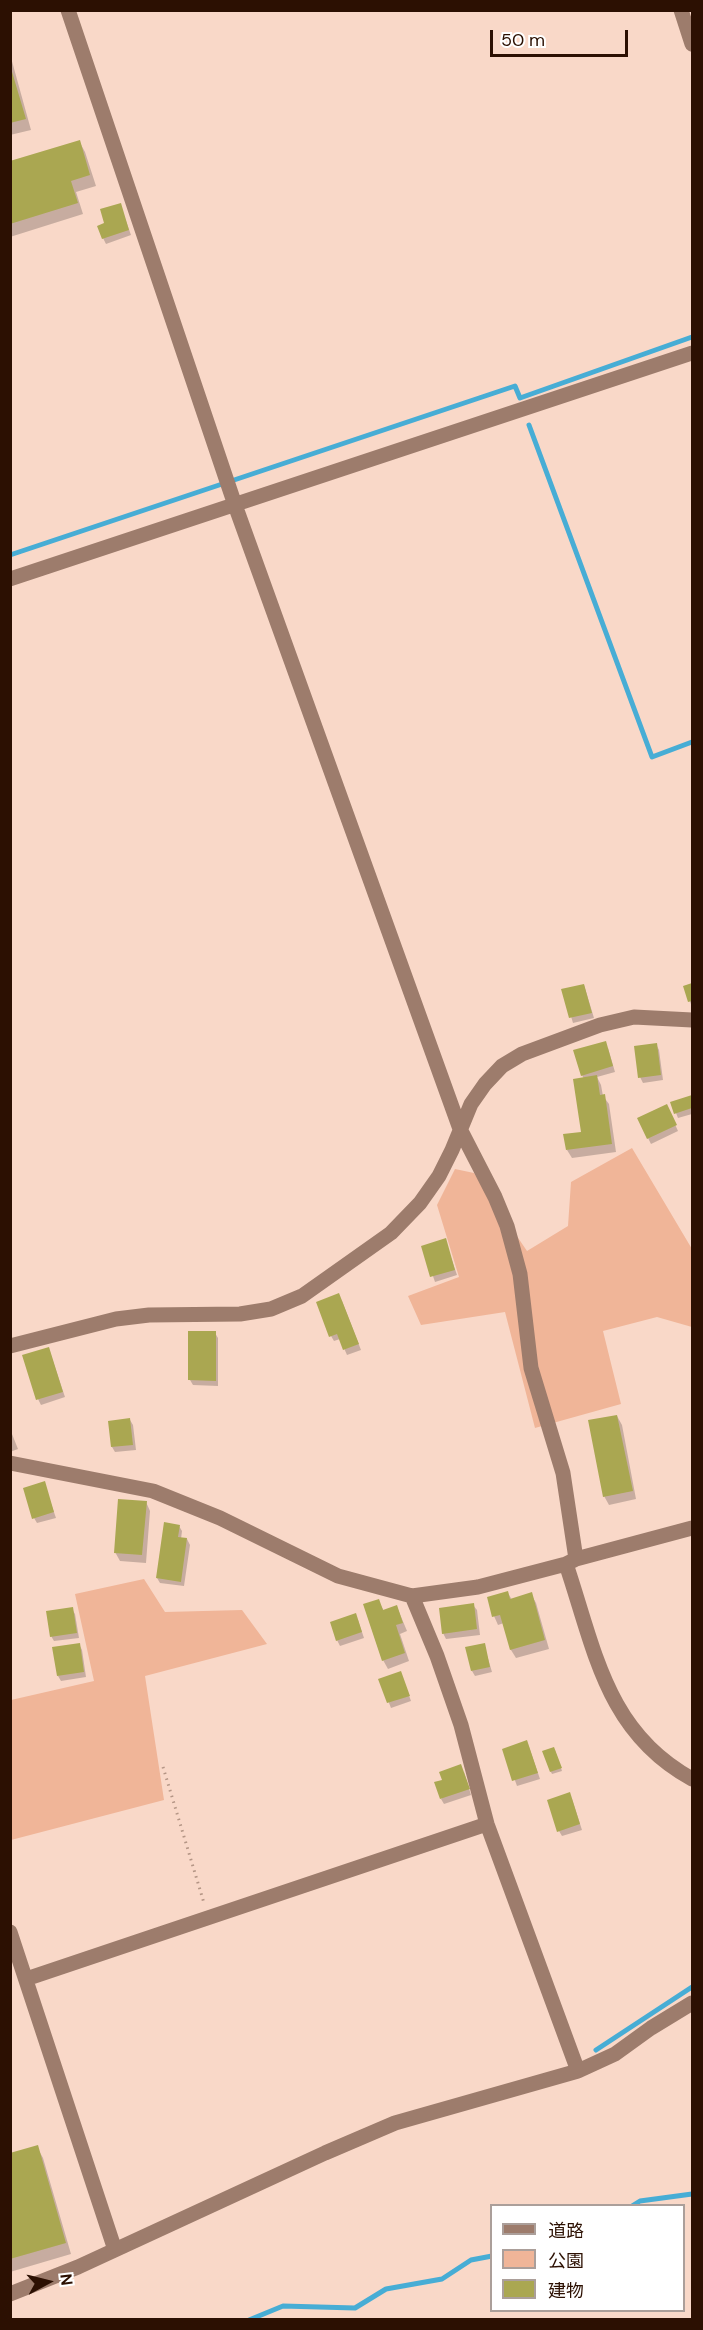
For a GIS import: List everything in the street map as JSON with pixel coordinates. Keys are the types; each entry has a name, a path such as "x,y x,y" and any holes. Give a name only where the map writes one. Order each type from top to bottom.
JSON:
{"street":[{"path":"68,10 235,505 460,1129 495,1197 507,1226 520,1274 531,1368 563,1473 571,1562 585,1630 609,1691 646,1747 693,1779"},
{"path":"681,10 693,44"},
{"path":"10,579 693,353"},
{"path":"10,1347 116,1319 149,1315 240,1314 271,1309 302,1296 391,1233 420,1203 439,1176 471,1104 484,1084 502,1066 522,1054 600,1024 633,1017 693,1020"},
{"path":"10,1463 153,1491 220,1518 338,1576 412,1596 478,1587 693,1528"},
{"path":"412,1596 460,1725 486,1824 578,2071"},
{"path":"26,1979 486,1824"},
{"path":"10,1932 115,2250"},
{"path":"10,2294 115,2250 395,2123 578,2071 615,2054 693,2003"}],"path":[{"path":"163,1767 209,1917"}],"green space":[{"path":"632,1148 692,1249 692,1327 657,1317 603,1331 621,1404 535,1428 505,1312 421,1325 408,1296 459,1277 437,1205 455,1169 474,1173 527,1251 568,1226 571,1182"},
{"path":"144,1579 165,1612 242,1610 267,1644 145,1676 164,1800 11,1840 11,1700 94,1681 75,1594"}],"building":[{"path":"10,65 26,119 10,123"},
{"path":"80,140 90,175 71,181 78,203 10,224 10,161"},
{"path":"121,203 129,230 102,239 97,226 104,223 100,209"},
{"path":"692,983 692,1001 688,1002 683,986"},
{"path":"584,984 592,1013 569,1018 561,989"},
{"path":"606,1041 613,1066 581,1076 573,1050"},
{"path":"657,1043 661,1075 638,1078 634,1046"},
{"path":"597,1075 600,1095 605,1094 612,1144 566,1150 563,1134 581,1132 573,1079"},
{"path":"692,1095 692,1108 674,1114 670,1102"},
{"path":"667,1104 677,1125 647,1139 637,1118"},
{"path":"446,1238 455,1270 430,1277 421,1246"},
{"path":"339,1293 359,1344 343,1350 337,1334 329,1337 316,1302"},
{"path":"188,1331 216,1331 216,1381 188,1380"},
{"path":"49,1347 63,1392 36,1400 22,1355"},
{"path":"617,1415 633,1491 603,1497 588,1420"},
{"path":"130,1418 133,1445 111,1447 108,1421"},
{"path":"45,1481 54,1512 32,1519 23,1488"},
{"path":"118,1499 147,1501 142,1555 114,1553"},
{"path":"164,1522 180,1525 178,1537 187,1538 181,1582 156,1578"},
{"path":"508,1591 510,1599 532,1592 545,1640 510,1650 500,1615 492,1617 487,1597"},
{"path":"379,1599 383,1610 397,1605 403,1623 396,1625 405,1653 382,1661 363,1604"},
{"path":"474,1603 477,1629 442,1634 439,1608"},
{"path":"73,1607 77,1633 50,1637 46,1611"},
{"path":"356,1613 362,1632 336,1641 330,1622"},
{"path":"80,1643 84,1672 57,1676 52,1647"},
{"path":"485,1643 490,1667 471,1671 465,1647"},
{"path":"401,1671 410,1696 387,1703 378,1679"},
{"path":"527,1740 538,1773 512,1781 502,1749"},
{"path":"554,1747 562,1768 550,1772 542,1751"},
{"path":"461,1764 470,1789 440,1799 434,1782 442,1780 439,1772"},
{"path":"570,1792 580,1824 557,1832 547,1800"},
{"path":"38,2145 66,2243 10,2259 10,2153"}],"waterway":[{"path":"10,555 515,386 520,398 692,337"},
{"path":"529,425 652,757 692,742"},
{"path":"596,2050 692,1987"},
{"path":"635,2204 640,2201 692,2194"},
{"path":"249,2320 283,2306 355,2308 386,2289 442,2279 471,2260 490,2256"}]}
